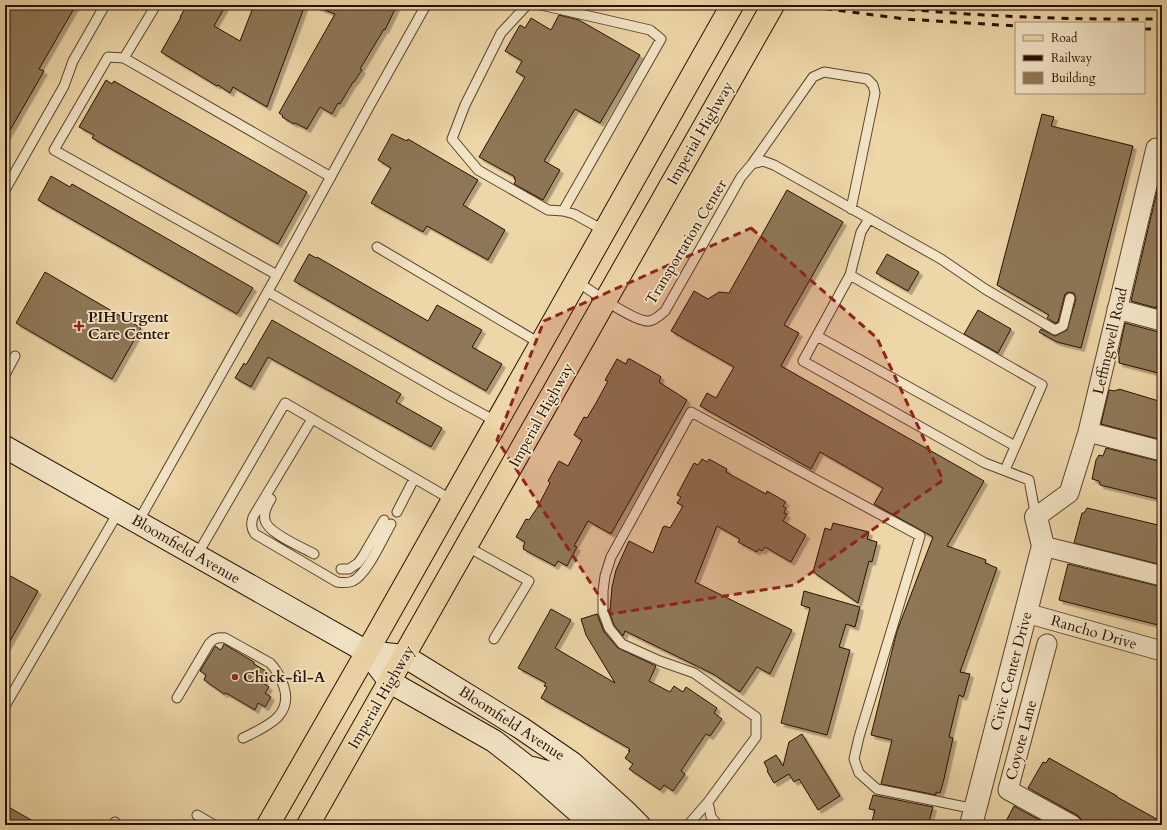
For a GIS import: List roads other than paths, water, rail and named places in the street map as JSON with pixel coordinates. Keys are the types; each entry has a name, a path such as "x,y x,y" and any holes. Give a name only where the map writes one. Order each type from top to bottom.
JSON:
{"main road":[{"path":"268,825 732,5"},
{"name":"Imperial Highway","path":"308,825 772,5"},
{"name":"Bloomfield Avenue","path":"5,447 367,652 390,682 494,741 526,766 593,825"},
{"name":"Civic Center Drive","path":"973,817 1043,546 1036,517"},
{"name":"Bloomfield Avenue","path":"367,652 404,656 521,728 572,763 639,825"},
{"path":"526,766 564,777 617,825"},
{"path":"279,825 292,783"}],"street":[{"name":"Leffingwell Road","path":"1036,517 1069,494 1088,432 1117,309 1159,149"},
{"path":"1117,309 1162,321"},
{"path":"1088,432 1162,451"},
{"path":"1043,546 1162,576"},
{"name":"Rancho Drive","path":"1026,613 1162,651"},
{"name":"Coyote Lane","path":"1047,644 1008,790 1072,825"}],"lane":[{"path":"5,190 64,86 73,61 105,5"},
{"path":"124,58 156,5"},
{"path":"138,522 268,292 426,5"},
{"path":"527,5 501,33 465,105 452,139 478,170 548,210 563,211 574,214 604,231"},
{"path":"541,5 650,30 661,39 563,211"},
{"path":"277,275 54,150 108,57 124,58 331,177"},
{"name":"Transportation Center","path":"576,281 644,321 650,321 658,317 665,311 741,177 752,164 813,77 824,72 867,79 873,85 875,93 851,208"},
{"path":"752,164 758,162 769,163 941,259 985,288 1055,330 1063,326 1070,298"},
{"path":"869,219 861,232 850,276 803,361 984,463 1029,480 1036,517"},
{"path":"377,247 541,344"},
{"path":"850,276 1042,385 1005,470"},
{"path":"268,292 497,422"},
{"path":"817,336 1015,446"},
{"path":"5,375 15,356"},
{"path":"197,555 285,403 452,500"},
{"path":"688,825 708,802 756,737 756,717 694,673 660,662 622,644 609,628 603,612 603,592 605,576 611,557 691,412 920,536 859,737 854,759 859,773 877,789 973,817"},
{"path":"312,419 253,517 251,523 252,529 255,534 337,582 345,583 358,578 363,572 375,554 388,522 358,563 349,569 341,568"},
{"path":"300,441 297,455 266,507 265,520 267,526 274,532 314,554"},
{"path":"394,510 405,496 414,479"},
{"path":"5,706 119,511"},
{"path":"466,546 529,581 494,639"},
{"path":"177,698 212,639 218,637 225,638 270,663 282,680 286,693 286,704 280,715 268,726 243,738"},
{"path":"708,802 711,817 718,825"},
{"path":"198,816 214,825"}],"railway":[{"path":"797,5 905,19 1015,26"},
{"path":"866,5 940,12 1014,16 1088,19 1162,19"},
{"path":"1009,5 1055,7 1162,7"},
{"path":"1145,29 1162,29"}],"place":[{"name":"PIH Urgent Care Center","path":"79,326"},
{"name":"Chick-fil-A","path":"235,677"}]}
